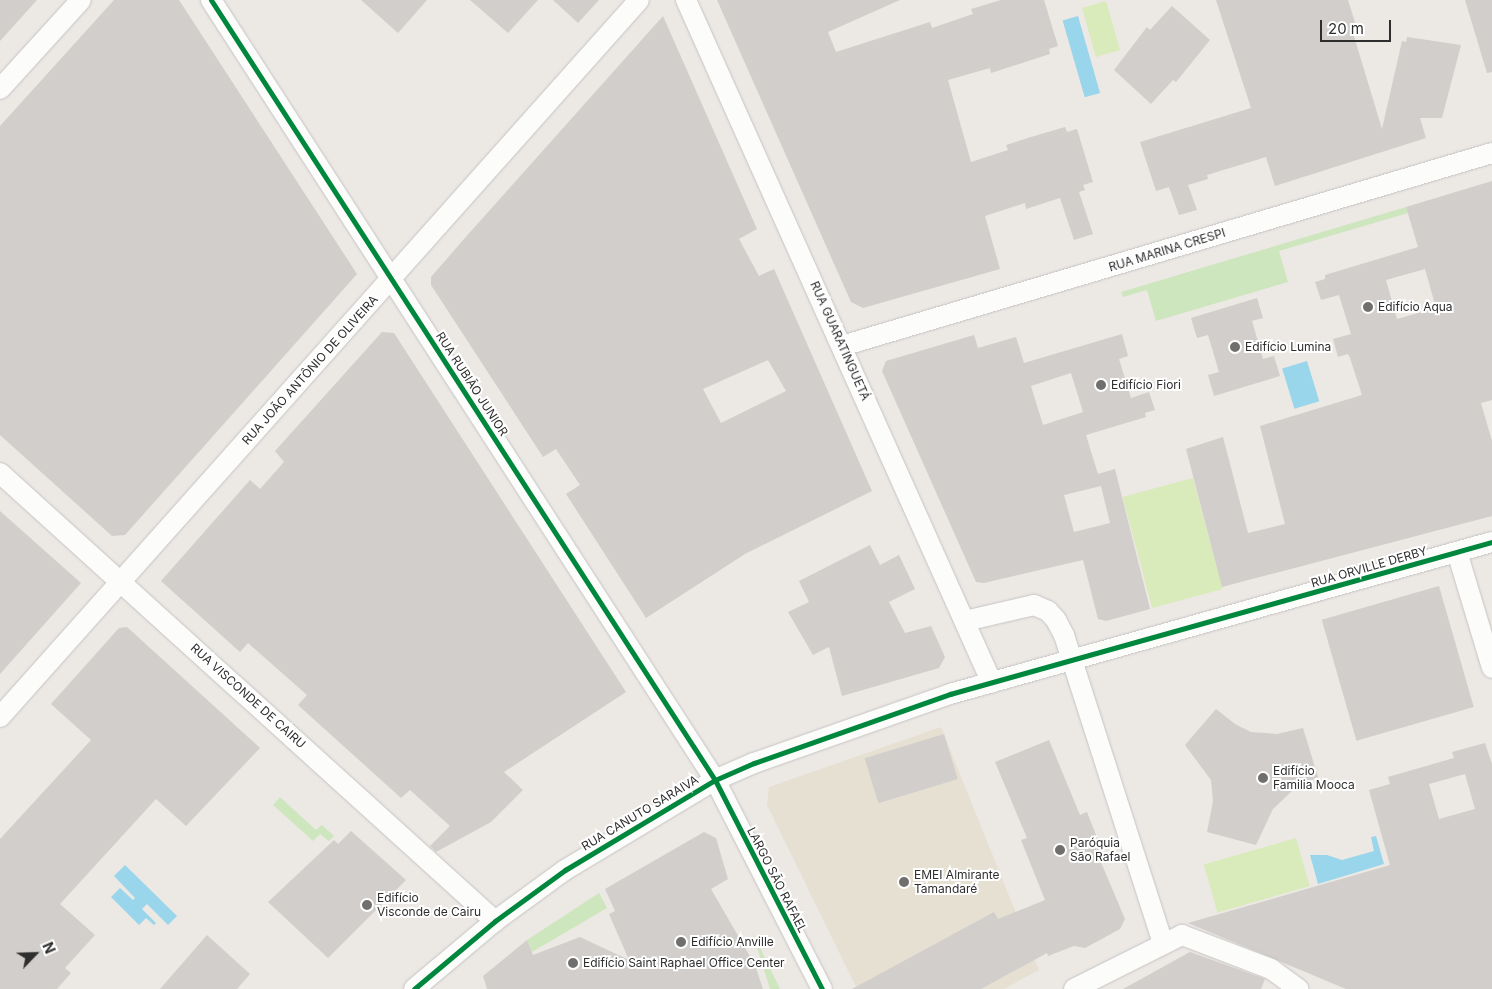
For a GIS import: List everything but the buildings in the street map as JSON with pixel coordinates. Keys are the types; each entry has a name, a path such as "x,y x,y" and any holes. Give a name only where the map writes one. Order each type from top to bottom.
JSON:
{"street":[{"path":"0,89 81,0"},
{"name":"RUA RUBIÃO JUNIOR","path":"211,0 715,780"},
{"name":"RUA JOÃO ANTÔNIO DE OLIVEIRA","path":"0,717 640,0"},
{"name":"RUA GUARATINGUETÁ","path":"686,0 992,683"},
{"name":"RUA MARINA CRESPI","path":"842,346 1492,153"},
{"name":"RUA VISCONDE DE CAIRU","path":"0,473 495,920"},
{"name":"RUA ORVILLE DERBY","path":"992,683 1072,662 1492,542"},
{"path":"1457,552 1492,668"},
{"path":"965,621 1034,605 1048,610 1056,620 1072,662 1162,943"},
{"name":"RUA CANUTO SARAIVA","path":"414,989 495,920 565,870 715,780 833,733 992,683"},
{"name":"LARGO SÃO RAFAEL","path":"715,780 822,989"},
{"path":"1074,989 1162,943 1182,936 1196,938 1271,969 1299,989"}],"shaded area":[{"name":"EMEI Almirante Tamandaré","path":"941,727 1039,970 1004,989 857,989 767,805 769,787"}],"green space":[{"path":"1106,1 1120,50 1096,57 1082,8"},
{"path":"1406,207 1408,213 1279,251 1288,282 1156,321 1147,290 1123,297 1121,292"},
{"path":"1193,478 1223,589 1152,608 1122,497"},
{"path":"280,797 316,830 322,825 334,836 329,841 320,834 313,841 273,805"},
{"path":"1296,838 1310,886 1218,913 1204,864"},
{"path":"599,893 607,908 532,952 527,940"},
{"path":"752,931 780,989 770,989"}],"water":[{"path":"1078,16 1100,93 1085,97 1063,20"},
{"path":"1307,361 1319,401 1294,409 1282,369"},
{"path":"1376,836 1384,864 1318,884 1310,855 1327,855 1342,860 1374,851 1371,837"},
{"path":"125,865 177,916 168,925 147,904 142,909 156,923 154,925 146,918 139,925 111,897 120,888 133,900 135,898 114,876"}],"cycle path":[{"path":"211,0 715,780 822,989"},
{"path":"414,989 495,921 565,870 715,780 754,763 950,694 1492,542"}],"place":[{"name":"Edifício Aqua","path":"1368,307"},
{"name":"Edifício Lumina","path":"1235,347"},
{"name":"Edifício Fiori","path":"1101,385"},
{"name":"Edifício Familia Mooca","path":"1263,778"},
{"name":"Paróquia São Rafael","path":"1060,850"},
{"name":"EMEI Almirante Tamandaré","path":"904,882"},
{"name":"Edifício Visconde de Cairu","path":"367,905"},
{"name":"Edifício Anville","path":"681,942"},
{"name":"Edifício Saint Raphael Office Center","path":"573,963"}]}
